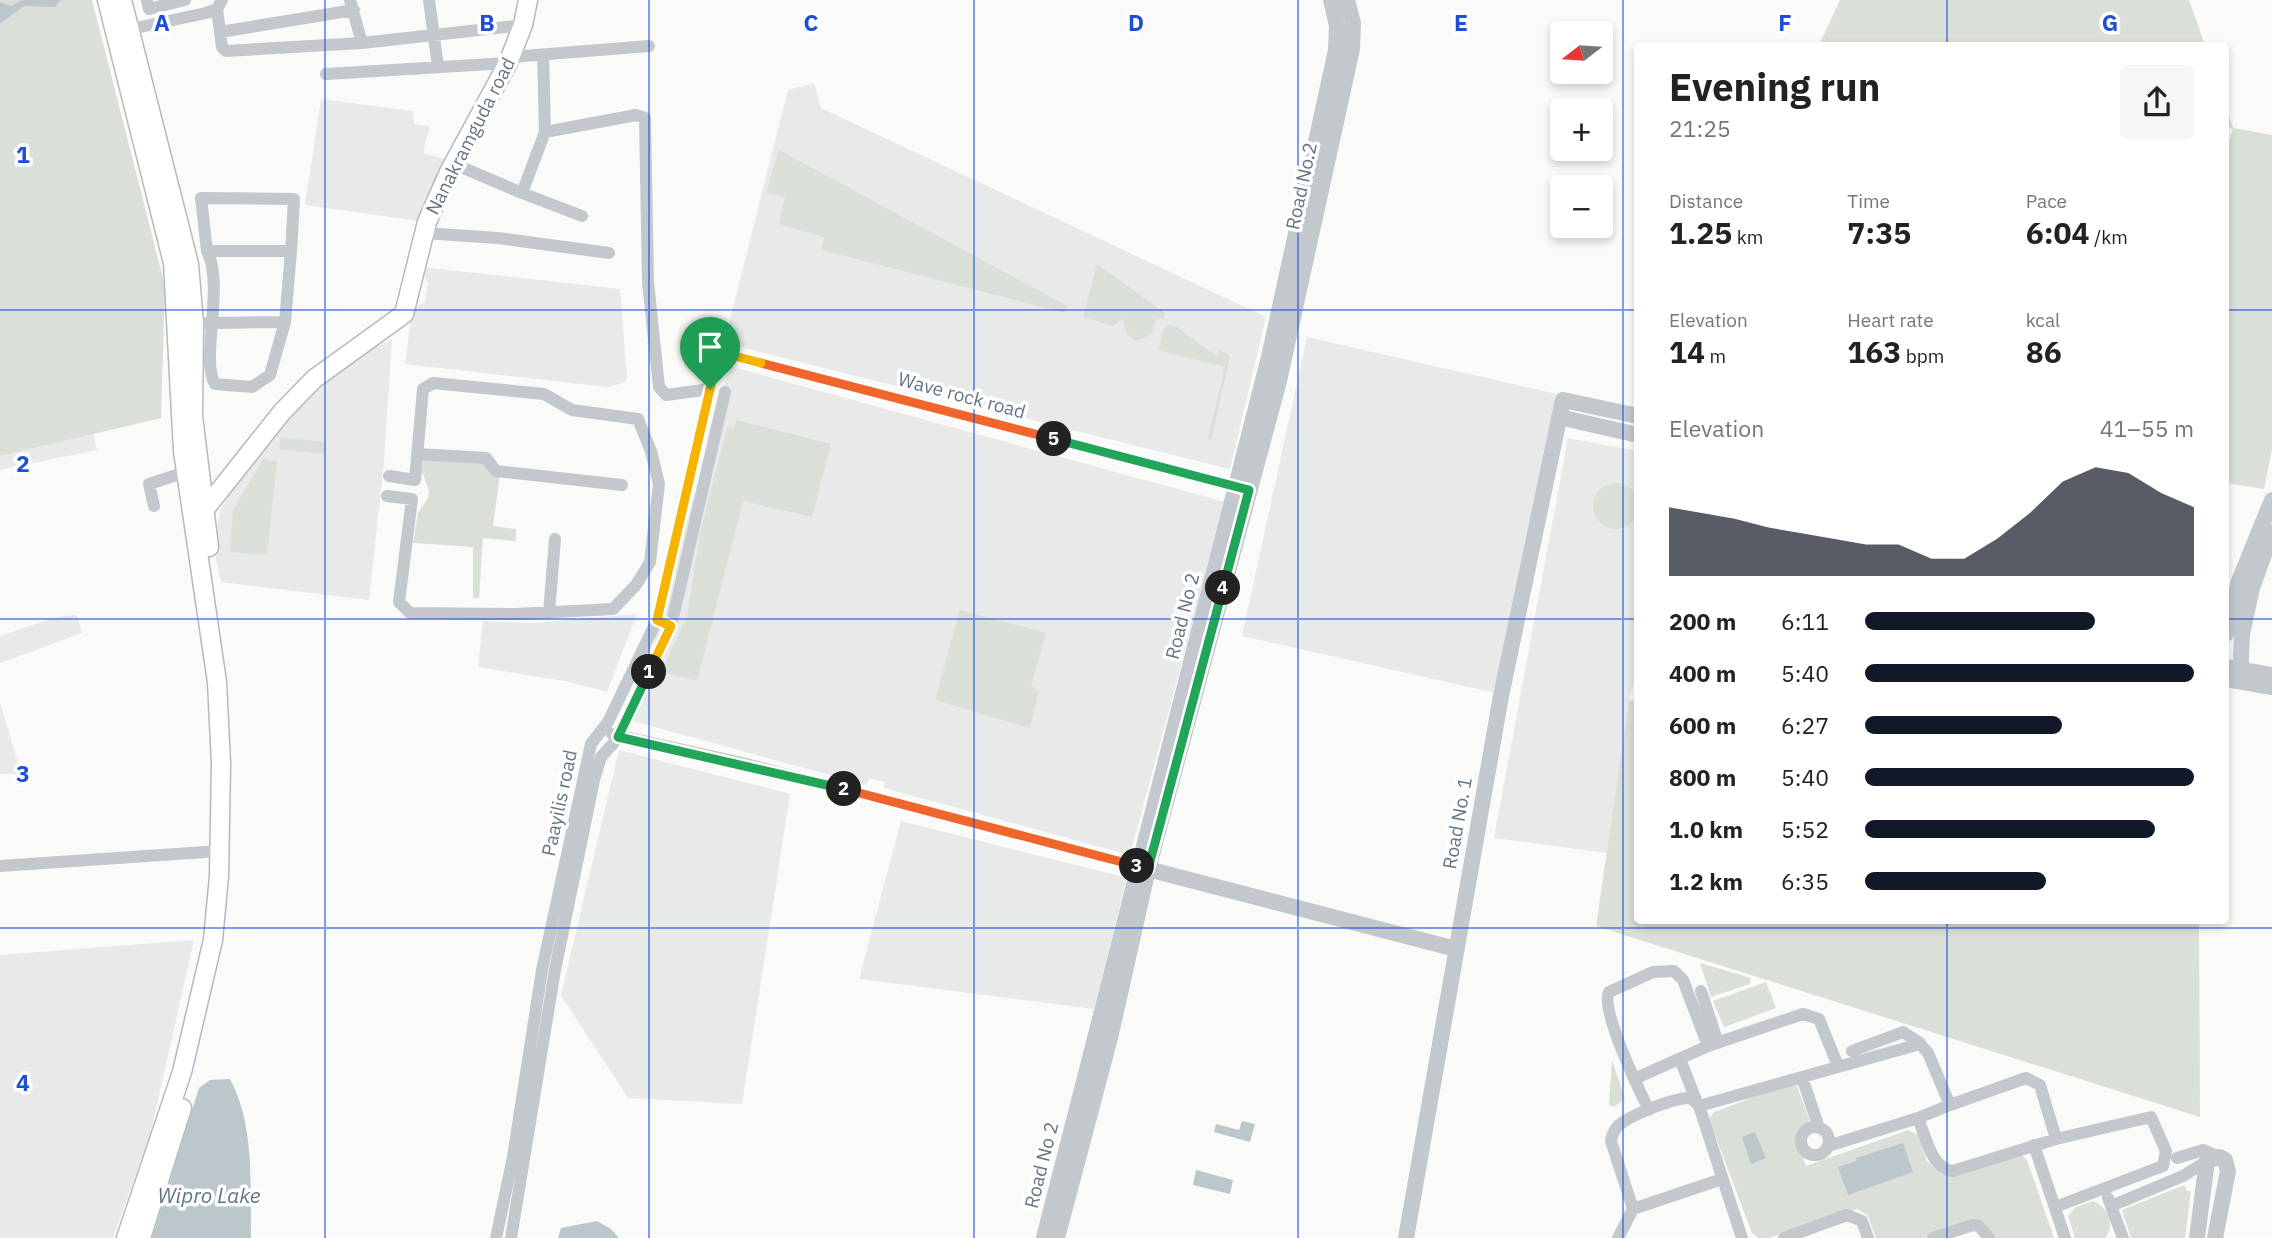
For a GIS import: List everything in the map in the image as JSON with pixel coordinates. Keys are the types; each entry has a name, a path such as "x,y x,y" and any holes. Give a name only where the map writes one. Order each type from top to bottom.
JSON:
{"main road":[{"path":"107,0 173,263 186,472 198,510 223,661 229,813 225,908 217,972 192,1072 141,1238"},
{"path":"122,0 189,264 194,324 193,415 198,510 217,682 220,851 213,940 207,970 182,1072 126,1238"},
{"name":"Nanakramguda road","path":"198,510 314,379 404,314 423,233 454,164 509,60 523,25 528,0"}],"street":[{"path":"146,0 149,9 185,0"},
{"path":"429,0 436,35 438,67"},
{"name":"Road No 2","path":"1044,1238 1242,488 1336,50 1337,26 1331,0"},
{"name":"Road No.2","path":"1279,381 1352,49 1353,23 1347,0"},
{"path":"131,29 219,4 222,47 226,51 362,43 523,25"},
{"path":"220,32 352,5 362,43"},
{"path":"326,74 438,67 649,46"},
{"path":"522,193 545,132 543,55"},
{"path":"545,132 642,116 645,122 648,282 659,387 666,395 710,389"},
{"path":"454,164 582,216"},
{"path":"201,198 294,199 291,251 285,321 270,375 252,387 215,384 212,379 210,257 201,198"},
{"path":"423,233 498,238 609,253"},
{"path":"189,264 210,257 291,251"},
{"path":"194,324 285,321"},
{"name":"Wave rock road","path":"719,352 1242,488"},
{"name":"Paayilis road","path":"496,1238 513,1157 542,970 591,744 602,730 657,620 719,352"},
{"name":"Road No 2","path":"1242,488 1279,381"},
{"path":"433,383 544,394 572,410 638,419 651,451 659,484 650,562 636,585 613,609 410,613 399,603 418,454 423,388 433,383"},
{"name":"Paayilis road","path":"511,1238 555,970 594,780 601,757 618,737 671,626 725,392"},
{"name":"Road No. 1","path":"1406,1238 1502,696 1563,400 1634,415"},
{"path":"1559,417 1634,434"},
{"path":"418,454 486,458 496,471 622,485"},
{"path":"154,506 149,484 186,472"},
{"path":"389,476 415,480"},
{"path":"387,496 412,499"},
{"path":"2229,622 2239,580 2272,500"},
{"path":"2233,674 2252,588 2272,532"},
{"path":"549,612 555,539"},
{"path":"657,620 671,626"},
{"path":"2233,674 2272,675"},
{"path":"2233,674 2272,687"},
{"path":"602,730 618,737 738,762 1456,949"},
{"path":"0,866 220,851"},
{"name":"Road No 2","path":"1056,1238 1110,1038 1143,868"},
{"path":"1648,1110 1606,1001 1609,992 1653,972 1674,971 1683,980 1713,1044"},
{"path":"1701,991 1713,1044"},
{"path":"1634,1079 1713,1044 1803,1014 1819,1018 1838,1066"},
{"path":"1852,1051 1903,1032 1928,1053 1950,1105"},
{"path":"1633,1209 1611,1141 1619,1125 1648,1110 1684,1098 1698,1103 1920,1044"},
{"path":"1680,1059 1698,1103 1742,1238"},
{"path":"1802,1077 1819,1128 1828,1137 1828,1146 1824,1152 1815,1155 1804,1148 1802,1140 1805,1132 1819,1128"},
{"path":"1828,1146 1918,1118 2026,1078 2033,1079 2040,1085 2056,1139"},
{"path":"1918,1118 1938,1165 1945,1171 1953,1171 2034,1145 2151,1117 2166,1151 2163,1166 2055,1207"},
{"path":"2034,1145 2065,1238"},
{"path":"2177,1158 2203,1150 2213,1159"},
{"path":"2111,1206 2183,1176 2213,1159 2225,1160 2228,1171 2215,1238"},
{"path":"2197,1238 2213,1159"},
{"path":"1618,1238 1633,1209 1722,1179"},
{"path":"2105,1188 2123,1238"},
{"path":"1784,1238 1847,1215 1861,1221 1868,1238"},
{"path":"1933,1238 1973,1225 1979,1226 1989,1238"}],"shaded area":[{"path":"0,0 92,0 165,286 161,418 0,456"},
{"path":"1840,0 2189,0 2204,42 1820,42"},
{"path":"814,83 821,108 1266,317 1230,469 724,343 788,90"},
{"path":"321,99 413,111 414,124 430,126 423,153 445,159 419,221 305,205"},
{"path":"2229,116 2233,128 2272,135 2272,449 2264,489 2229,483 2229,140 2233,129 2229,128"},
{"path":"779,150 1067,306 1065,313 822,250 824,237 779,224 785,197 766,192"},
{"path":"1097,264 1165,313 1164,318 1156,320 1146,337 1134,340 1127,334 1122,319 1113,326 1083,317"},
{"path":"421,267 620,289 627,379 624,383 607,387 405,364 412,310 425,301 428,283"},
{"path":"1169,325 1177,327 1216,356 1219,349 1230,356 1211,440 1208,439 1225,367 1158,350 1164,328"},
{"path":"1307,337 1561,395 1496,693 1242,636"},
{"path":"392,339 384,462 369,600 221,582 214,549 220,510 257,449 316,384 343,363"},
{"path":"729,366 1225,502 1130,855 884,788 885,782 869,778 866,785 633,721"},
{"path":"737,420 831,444 812,517 743,501 697,681 661,672 687,616 700,534 727,427 734,428"},
{"path":"93,434 97,450 0,470 0,456"},
{"path":"280,438 326,442 325,454 279,449"},
{"path":"1568,438 1634,450 1634,682 1629,700 1607,853 1494,838"},
{"path":"424,457 484,461 500,475 493,526 516,529 516,541 483,538 479,598 473,598 473,547 413,543 418,513 428,498 429,490 422,472"},
{"path":"263,459 277,461 267,555 230,552 233,510"},
{"path":"1616,483 1632,490 1632,522 1616,529 1600,522 1593,506 1600,490"},
{"path":"960,610 1046,633 1031,686 1039,691 1030,728 935,700"},
{"path":"637,614 607,692 570,682 478,667 483,621 532,623"},
{"path":"77,615 82,633 0,663 0,636 56,617"},
{"path":"1629,700 1634,701 1634,924 2199,924 2200,1117 1596,926"},
{"path":"0,702 21,774 0,774"},
{"path":"619,750 790,794 742,1104 628,1098 561,995"},
{"path":"901,821 1127,878 1094,1009 859,979"},
{"path":"194,940 150,1136 113,1238 0,1238 0,955"},
{"path":"1700,963 1751,978 1750,984 1711,997"},
{"path":"1766,982 1776,1008 1724,1027 1713,1001"},
{"path":"1612,1060 1625,1099 1614,1107 1609,1105"},
{"path":"1789,1084 1797,1086 1809,1119 1808,1126 1796,1136 1806,1166 1908,1130 1918,1135 1927,1161 1942,1175 2021,1154 2027,1160 2054,1238 1993,1238 1966,1222 1923,1238 1876,1238 1868,1216 1857,1209 1769,1238 1758,1238 1752,1233 1709,1119 1714,1112"},
{"path":"2184,1185 2187,1191 2191,1191 2185,1238 2131,1238 2122,1210"},
{"path":"2093,1201 2103,1207 2109,1217 2108,1233 2105,1238 2075,1238 2068,1216 2076,1207"}],"water":[{"path":"22,0 60,0 55,7 24,6 0,24 0,2 11,6"},
{"name":"Wipro Lake","path":"230,1079 244,1116 247,1136 251,1177 251,1238 152,1238 199,1088 210,1080"},
{"path":"1242,1121 1255,1124 1250,1142 1214,1132 1216,1124 1239,1130"},
{"path":"1755,1132 1766,1158 1751,1164 1742,1137"},
{"path":"1903,1143 1913,1172 1848,1195 1838,1167 1856,1161 1856,1158"},
{"path":"1196,1170 1233,1180 1230,1194 1193,1185"},
{"path":"597,1221 611,1229 619,1238 558,1238 561,1228"}],"route":[{"path":"719,352 1249,490 1148,869 738,762 618,737 671,626 657,620 710,389 719,352"}]}
